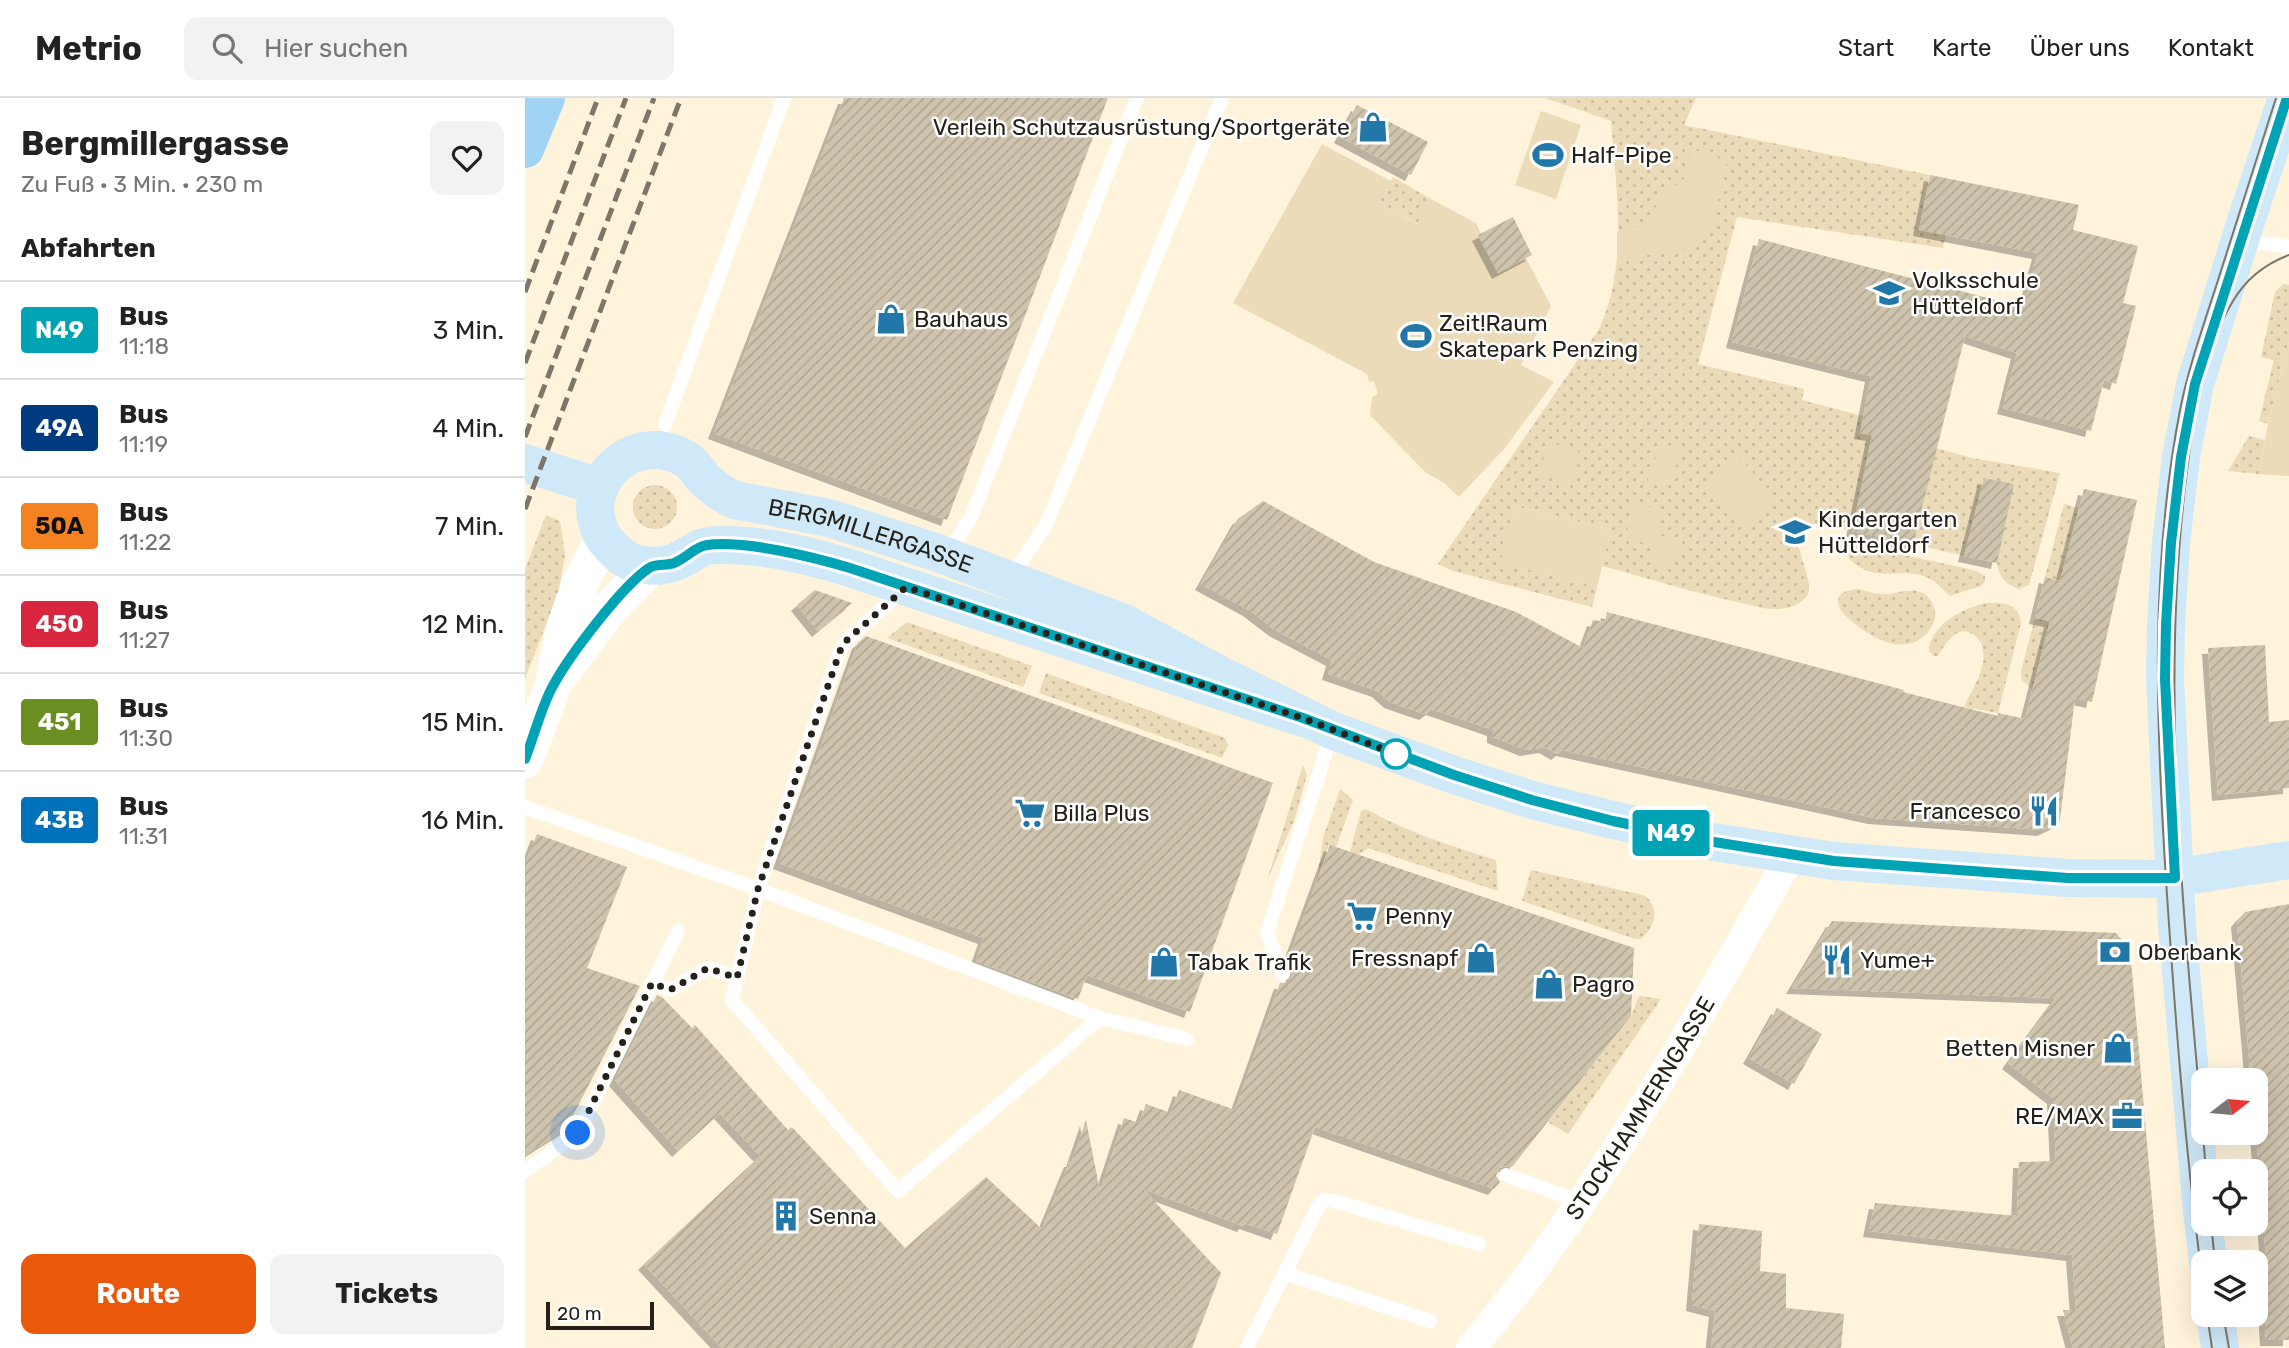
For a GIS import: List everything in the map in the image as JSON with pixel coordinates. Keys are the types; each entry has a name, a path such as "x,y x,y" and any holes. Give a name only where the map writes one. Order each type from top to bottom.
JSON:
{"main road":[{"path":"525,149 546,98"},
{"path":"2206,1250 2175,878 2165,679 2172,531 2188,415 2195,384 2287,98"},
{"name":"BERGMILLERGASSE","path":"599,487 610,469 626,456 646,449 667,450 689,460 722,494 735,500 829,518 926,570 1317,724 1454,775 1532,800 1613,821 1791,855 1872,864 2068,878 2175,878 2289,860"},
{"path":"525,463 599,487 595,504 597,522 604,538 624,558 651,566"},
{"path":"696,548 709,527 712,503 705,479"},
{"name":"BERGMILLERGASSE","path":"651,566 675,562 696,548 706,545 737,546 828,561 1008,581 1124,622 1317,724"}],"street":[{"path":"525,760 553,686 568,618 581,582 604,538"},
{"path":"553,686 612,606 651,566"},
{"name":"STOCKHAMMERNGASSE","path":"1471,1348 1581,1202 1677,1054 1791,855"}],"lane":[{"path":"665,425 784,98"},
{"path":"1100,1018 898,1191 731,1000 758,889 840,651 847,640 956,541 972,515 1137,98"},
{"path":"1008,581 1046,524 1222,98"},
{"path":"2240,239 2289,247"},
{"path":"828,561 877,560"},
{"path":"1283,974 1267,933 1321,768 1317,724"},
{"path":"525,807 758,889 1100,1018 1187,1040"},
{"path":"525,1171 578,1133 678,931"},
{"path":"652,983 670,990 708,968 737,978"},
{"path":"1506,1175 1581,1202"},
{"path":"1247,1348 1320,1203 1324,1200 1479,1244"},
{"path":"1284,1273 1430,1321"}],"shaded area":[{"path":"1545,98 1696,98 1684,125 1930,175 1919,229 1946,235 1943,248 1737,217 1698,364 1804,389 1802,400 1863,416 1861,433 1972,458 2060,473 2029,585 2019,589 2010,585 2001,576 1997,563 1822,524 1809,524 1797,539 1808,580 1807,596 1800,603 1789,607 1764,608 1602,566 1611,530 1515,506 1501,563 1597,587 1592,607 1453,571 1438,564 1599,329 1614,279 1618,226 1611,121"},
{"name":"Half-Pipe","path":"1541,111 1581,125 1556,199 1515,185"},
{"name":"Zeit!Raum Skatepark Penzing","path":"1322,144 1391,181 1379,202 1417,224 1431,199 1476,223 1481,234 1478,235 1498,272 1526,258 1551,306 1521,365 1554,382 1504,449 1459,497 1444,483 1425,472 1370,415 1372,397 1378,394 1374,381 1369,382 1367,374 1233,303"},
{"path":"1692,149 1727,161 1713,224 1686,249 1617,260 1617,232 1646,223 1665,192 1683,181"},
{"path":"1393,177 1431,199 1418,224 1379,202"},
{"path":"2283,284 2289,285 2289,341 2268,424 2259,421 2274,360 2261,357 2275,292"},
{"path":"2289,341 2289,476 2259,474 2268,424"},
{"path":"2249,436 2265,440 2259,474 2228,471"},
{"path":"1548,442 1579,451 1570,484 1539,475"},
{"path":"1661,442 1682,450 1667,490 1647,482"},
{"path":"1737,454 1777,501 1743,530 1703,483"},
{"path":"655,485 664,486 671,491 676,498 676,516 671,523 664,528 655,529 646,528 639,523 634,516 633,507 634,498 639,491 646,486"},
{"path":"1634,503 1662,510 1656,534 1680,541 1673,568 1648,561 1651,545 1625,538"},
{"path":"2064,504 2079,508 2060,581 2045,577"},
{"path":"1515,506 1611,530 1597,587 1500,563"},
{"path":"546,515 560,521 565,555 558,594 525,679 525,569"},
{"path":"1857,545 1974,570 1985,576 1985,582 1981,586 1950,596 1928,578 1908,573 1870,572 1860,567 1849,559 1848,552"},
{"path":"1859,589 1882,594 1912,591 1922,593 1934,606 1934,622 1924,636 1915,642 1905,645 1883,641 1862,629 1840,609 1840,595"},
{"path":"1986,603 2009,605 2017,611 2021,623 1998,713 1964,707 1982,665 1983,648 1976,637 1963,631 1949,640 1938,656 1929,651 1935,633 1949,619"},
{"path":"2035,618 2050,621 2032,690 2022,680 2021,671"},
{"path":"907,622 1032,666 1023,687 887,638"},
{"path":"1046,673 1225,738 1228,745 1222,758 1039,693"},
{"path":"1303,765 1307,775 1294,821 1267,880"},
{"path":"1340,789 1353,800 1336,847 1329,845 1317,881 1323,838"},
{"path":"1366,809 1413,832 1496,860 1498,891 1368,848 1358,855 1350,852 1361,811"},
{"path":"1531,870 1643,895 1652,905 1653,923 1645,935 1635,939 1522,901"},
{"path":"1639,996 1661,999 1568,1134 1548,1122 1631,1016"}],"building":[{"name":"Bauhaus","path":"844,98 1108,98 947,520 714,433"},
{"name":"Verleih Schutzausrüstung/Sportgeräte","path":"1357,105 1428,142 1411,175 1340,137"},
{"path":"1930,175 2079,205 2073,230 2138,246 2123,303 2136,306 2116,384 2104,380 2091,431 2003,408 2017,353 1965,336 1913,544 1852,531 1872,435 1860,433 1871,376 1732,342 1759,239 2023,307 2038,253 1919,230"},
{"path":"1513,217 1532,255 1498,273 1478,235"},
{"path":"1984,478 2014,484 1997,563 1964,556"},
{"path":"2084,489 2137,500 2092,702 2075,698 2060,819 2043,830 1874,818 1562,750 1557,754 1545,747 1526,750 1493,737 1493,730 1432,709 1425,714 1390,702 1378,691 1328,674 1332,660 1275,630 1249,610 1201,584 1238,519 1263,501 1374,562 1516,612 1583,648 1593,620 1605,622 1607,612 1904,690 1903,692 1998,716 1998,713 2025,719 2050,621 2035,618 2045,577 2060,581"},
{"path":"815,590 852,603 818,631 797,605"},
{"name":"Billa Plus","path":"866,636 1273,783 1190,1012 1087,975 1078,999 976,961 984,938 779,863 858,643"},
{"path":"2265,645 2269,722 2289,720 2289,788 2218,795 2208,648"},
{"path":"537,834 627,867 587,968 640,986 566,1129 525,1155 525,864"},
{"path":"1330,845 1634,948 1631,1016 1512,1167 1499,1168 1496,1176 1500,1182 1494,1189 1315,1127 1277,1234 1245,1223 1243,1226 1143,1189 1221,1273 1192,1348 722,1348 644,1264 760,1156 720,1113 678,1151 615,1080 657,995 692,1028 695,1025 788,1130 792,1127 905,1248 986,1177 1042,1229 1072,1161 1086,1120 1100,1191 1124,1118 1139,1123 1146,1104 1171,1113 1179,1090 1235,1110 1280,983 1287,983 1292,976 1288,960"},
{"path":"2289,904 2289,1340 2266,1340 2268,1250 2265,1250 2264,1236 2268,1236 2268,1159 2258,1159 2257,1145 2268,1145 2268,1068 2250,1068 2237,921 2245,912"},
{"path":"1832,921 2116,933 2130,949 2165,1348 2073,1348 2063,1310 2076,1310 2072,1255 1869,1231 1875,1203 2017,1216 2019,1162 2056,1161 2053,1098 2008,1063 2056,998 1792,988"},
{"path":"1777,1008 1822,1034 1794,1084 1749,1058"},
{"path":"1699,1224 1762,1231 1760,1271 1786,1274 1786,1308 1844,1314 1841,1348 1711,1348 1715,1311 1692,1305"}],"tram line":[{"path":"2199,1250 2181,1082 2166,880 2158,704 2160,586 2170,468 2184,393 2276,98"},
{"path":"2205,1159 2178,825 2175,738 2178,565 2192,434 2206,364 2222,321 2244,286 2264,268 2289,255"},
{"path":"2212,1236 2214,1250"},
{"path":"2209,1327 2212,1348"},
{"path":"2225,1327 2229,1348"}],"railway":[{"path":"525,292 598,98"},
{"path":"525,363 626,98"},
{"path":"525,437 654,98"},
{"path":"525,509 681,98"}],"bus line":[{"name":"N49","path":"525,759 553,686 580,646 637,578 651,566 675,562 696,548 706,545 737,546 809,556 850,568 1303,718 1454,775 1532,800 1613,821 1714,842 1834,861 2068,878 2175,878 2165,679 2171,543 2181,457 2195,384 2287,98"}],"place":[{"name":"Verleih Schutzausrüstung/Sportgeräte","path":"1373,127"},
{"name":"Half-Pipe","path":"1548,155"},
{"name":"Volksschule Hütteldorf","path":"1889,293"},
{"name":"Bauhaus","path":"891,319"},
{"name":"Zeit!Raum Skatepark Penzing","path":"1416,336"},
{"name":"Kindergarten Hütteldorf","path":"1795,532"},
{"name":"Francesco","path":"2044,811"},
{"name":"Billa Plus","path":"1030,813"},
{"name":"Penny","path":"1362,916"},
{"name":"Oberbank","path":"2115,952"},
{"name":"Fressnapf","path":"1481,958"},
{"name":"Yume+","path":"1837,960"},
{"name":"Tabak Trafik","path":"1164,962"},
{"name":"Pagro","path":"1549,984"},
{"name":"Betten Misner","path":"2118,1048"},
{"name":"RE/MAX","path":"2127,1116"},
{"name":"Senna","path":"786,1216"}],"route":[{"path":"578,1133 652,983 670,990 708,968 737,978 758,889 840,651 847,640 906,587 1303,718 1406,758 1396,754"}]}
